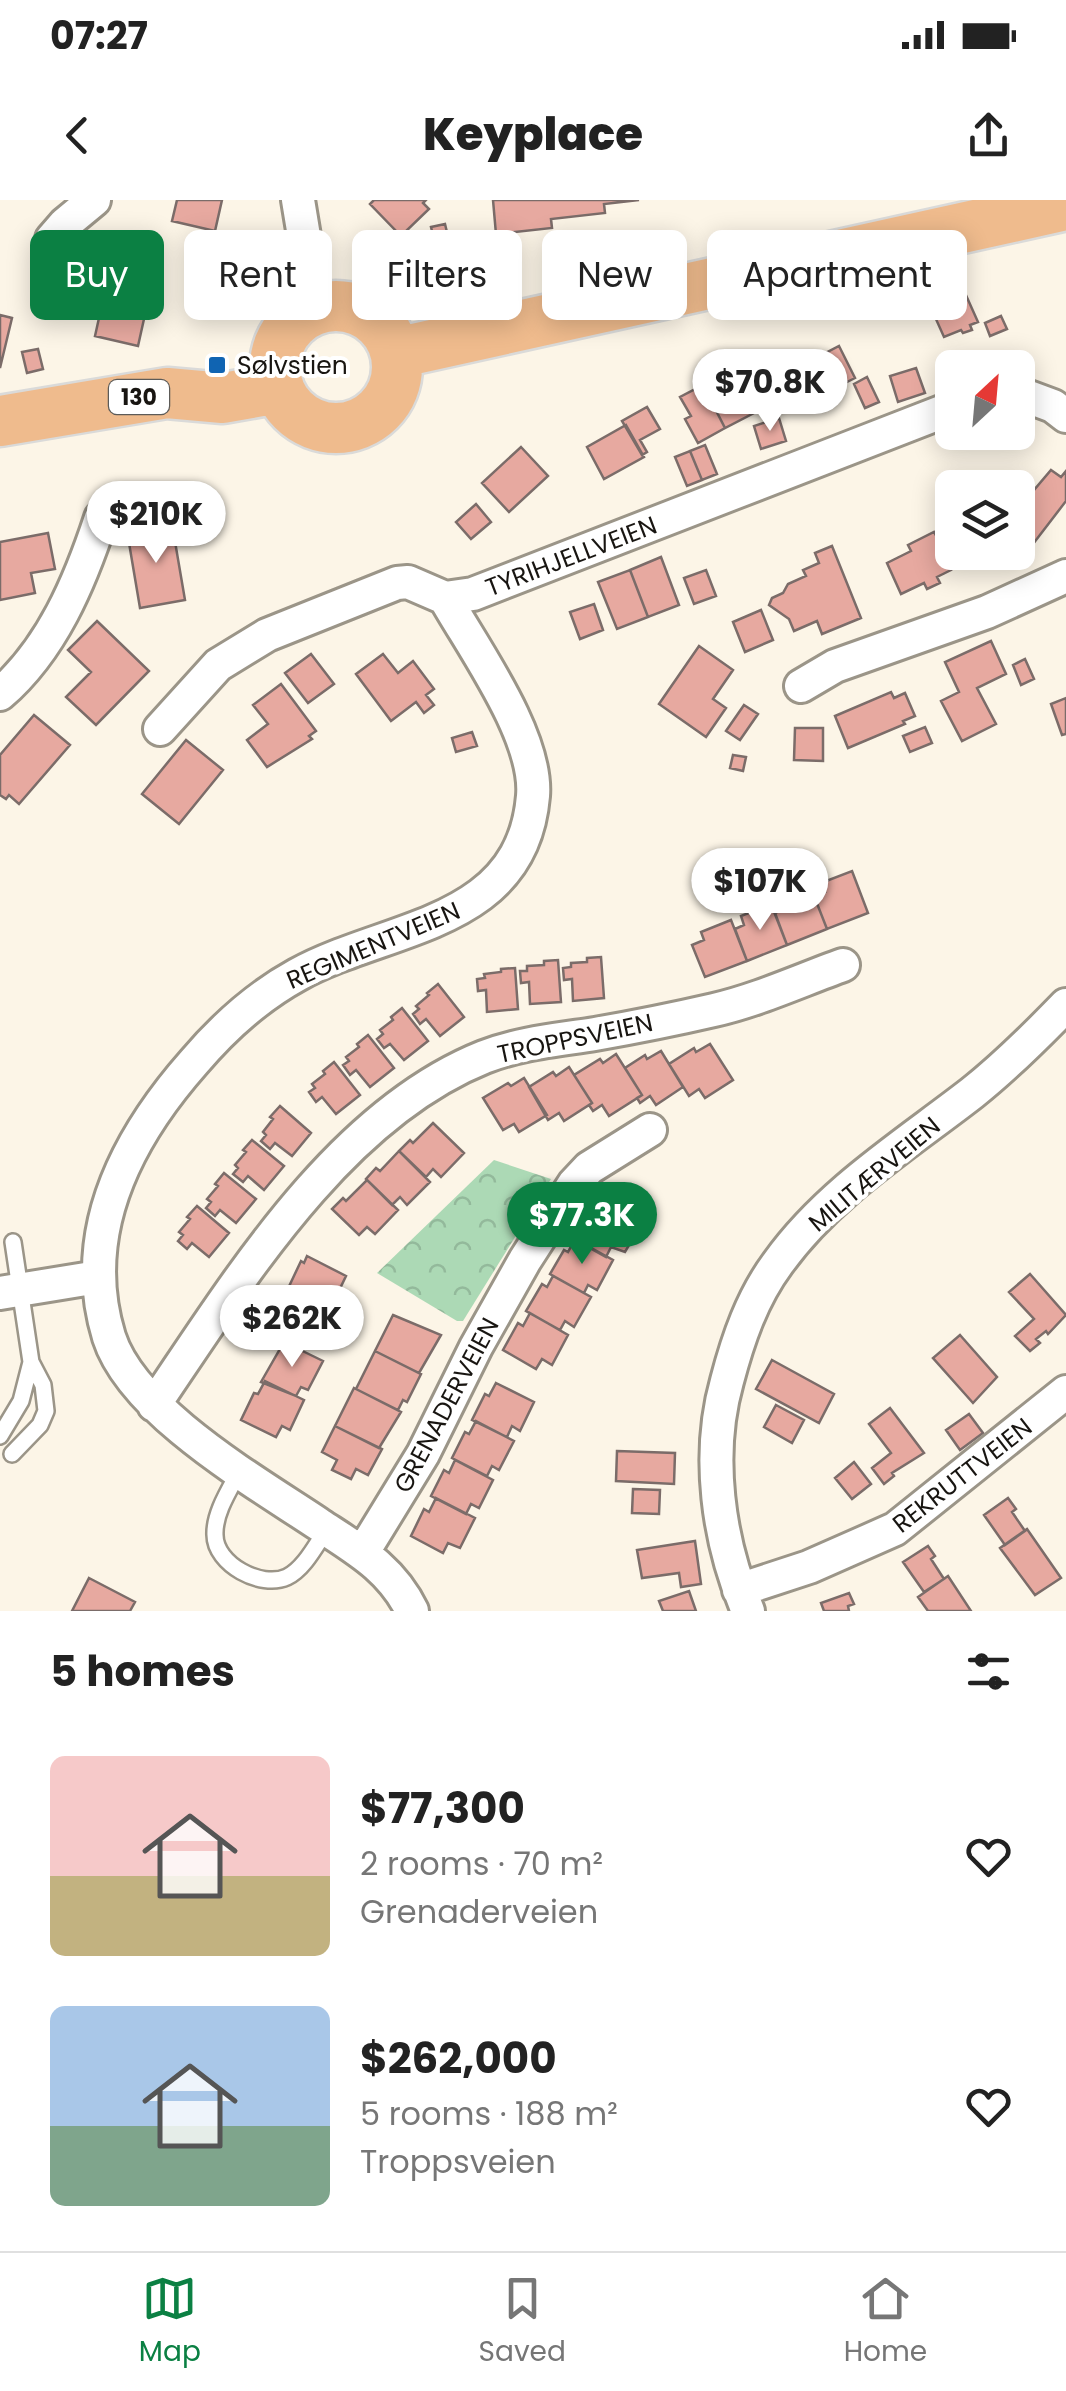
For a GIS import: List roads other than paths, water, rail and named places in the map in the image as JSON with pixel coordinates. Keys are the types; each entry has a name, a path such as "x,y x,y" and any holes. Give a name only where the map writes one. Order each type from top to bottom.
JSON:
{"main road":[{"path":"396,353 1066,204"},
{"path":"297,320 280,341 275,364 279,388 292,410 314,424 340,428 360,423 378,412 391,395 397,374 396,353 388,334 375,319 357,309 332,306"},
{"name":"130","path":"0,421 167,392 223,398 279,388"}],"street":[{"path":"60,230 94,200"},
{"path":"298,200 303,230"},
{"path":"1035,399 1066,416"},
{"name":"TYRIHJELLVEIEN","path":"445,598 474,594 935,415"},
{"path":"0,694 53,631 72,594 100,518"},
{"path":"801,686 835,666 987,612 1066,576"},
{"path":"160,729 218,666 267,635 397,583 408,582 445,598"},
{"name":"REGIMENTVEIEN","path":"412,1611 391,1576 363,1552 240,1470 154,1405 125,1369 111,1342 98,1276 104,1218 120,1168 149,1119 208,1046 270,990 300,972 462,909 487,892 518,850 534,792 522,737 445,598"},
{"name":"TROPPSVEIEN","path":"154,1405 277,1230 317,1180 366,1134 450,1072 528,1043 597,1034 719,1009 843,965"},
{"name":"MILITÆRVEIEN","path":"744,1600 729,1558 716,1478 717,1414 737,1344 764,1285 779,1261 816,1220 858,1181 1017,1056 1066,1005"},
{"name":"GRENADERVEIEN","path":"363,1552 422,1454 525,1260 574,1184 589,1168 650,1130"},
{"path":"10,1291 98,1276"},
{"name":"REKRUTTVEIEN","path":"744,1600 896,1529 1066,1392"}],"lane":[{"path":"12,1242 10,1291 31,1362 42,1385 46,1410 40,1425 12,1454"},
{"path":"0,1436 21,1401 31,1362"},
{"path":"240,1470 216,1524 214,1539 219,1552 230,1562 262,1579 286,1578 297,1570 327,1529"}],"place":[{"name":"Sølvstien","path":"217,365"}]}
